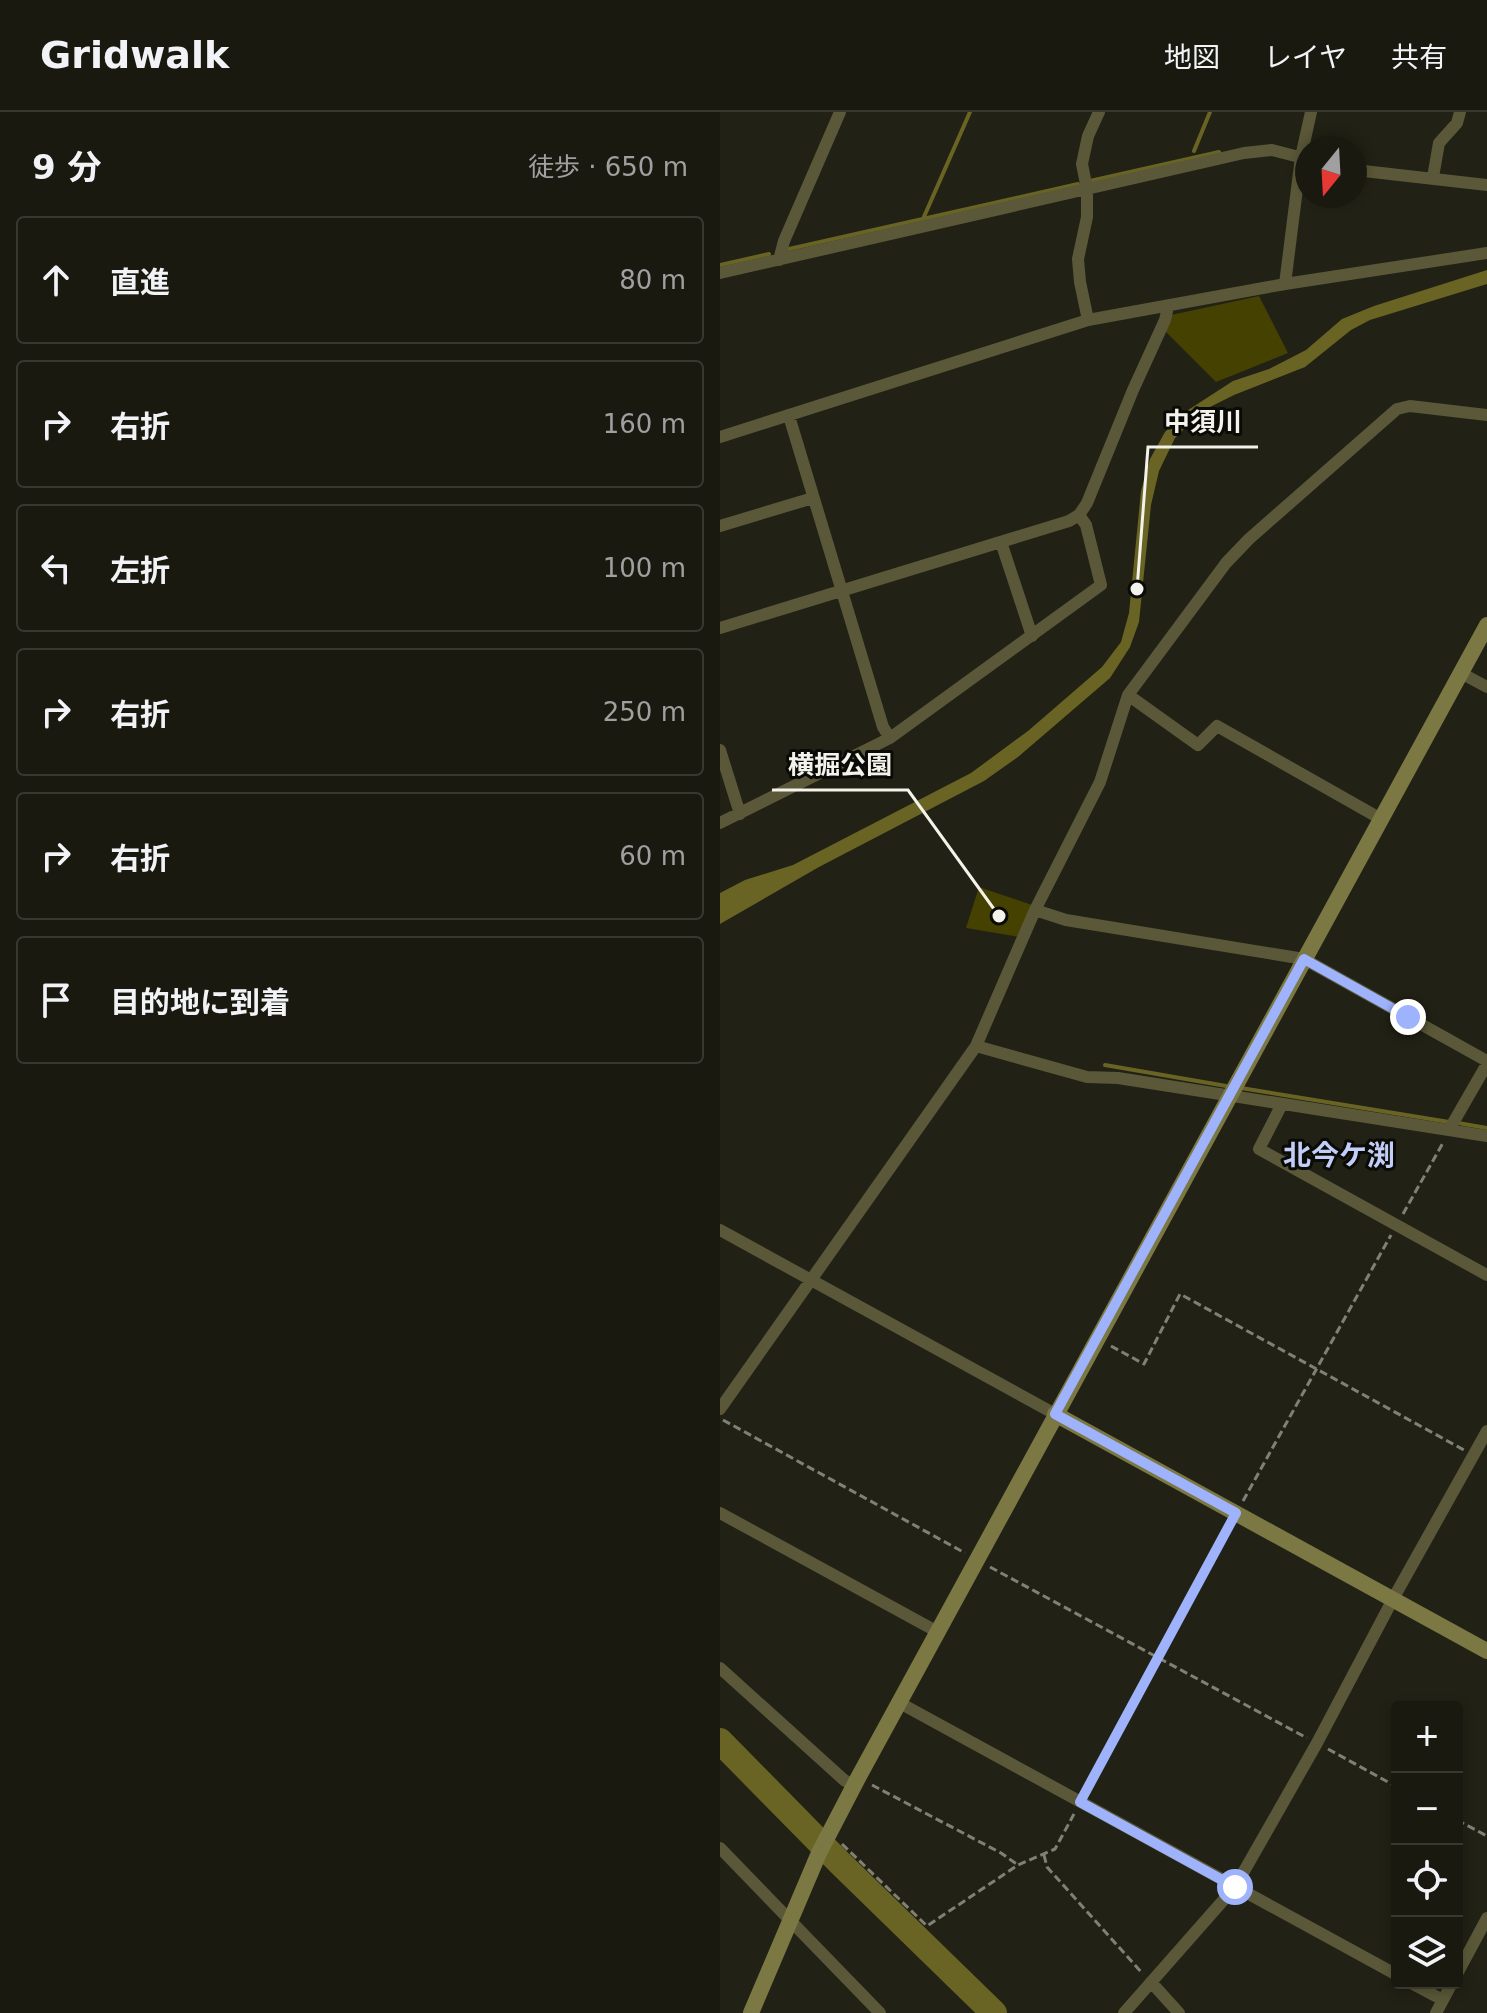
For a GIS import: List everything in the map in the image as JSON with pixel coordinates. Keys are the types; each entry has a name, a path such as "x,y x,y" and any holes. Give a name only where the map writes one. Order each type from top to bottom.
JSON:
{"street":[{"path":"779,260 784,241 840,112"},
{"path":"1088,320 1078,259 1087,217 1087,189 1082,164 1088,136 1099,112"},
{"path":"1307,136 1311,112"},
{"path":"1433,177 1439,143 1457,123 1460,112"},
{"path":"720,273 1244,153 1272,150 1295,156"},
{"path":"1367,172 1487,185"},
{"path":"1285,284 1296,208"},
{"path":"720,437 1088,320 1285,284 1487,253"},
{"path":"720,628 1069,521 1079,515 1087,503 1168,307"},
{"path":"720,1409 976,1046 1035,910 1100,782 1128,695 1226,563 1397,409 1410,406 1487,415"},
{"path":"789,416 883,727 890,738"},
{"path":"720,526 813,498"},
{"path":"720,823 890,738 1101,585 1086,525 1079,515"},
{"path":"1001,542 1027,629 1032,636"},
{"path":"751,2013 819,1853 898,1702 1487,625"},
{"path":"1461,673 1487,687"},
{"path":"1128,695 1198,745 1217,726 1381,819"},
{"path":"720,750 740,814"},
{"path":"1035,910 1066,920 1304,959 1487,1062 1449,1130"},
{"path":"976,1046 1087,1077 1118,1078 1487,1136"},
{"path":"1282,1104 1259,1149 1487,1275"},
{"path":"720,1230 1487,1651"},
{"path":"1124,2013 1235,1887 1487,1431"},
{"path":"1474,1456 1487,1463"},
{"path":"720,1513 936,1631"},
{"path":"720,1668 844,1780 856,1782"},
{"path":"898,1702 1391,1972"},
{"path":"720,1848 880,2013"},
{"path":"1463,1963 1487,1918"},
{"path":"1151,1982 1179,2013"},
{"path":"1422,1989 1443,2000"},
{"path":"1436,2013 1449,1989"}],"path":[{"path":"829,1835 927,1926 1018,1865 1055,1849 1236,1513 1449,1130"},
{"path":"1097,1338 1144,1364 1180,1294 1474,1456"},
{"path":"720,1418 1391,1784"},
{"path":"856,1782 1001,1853 1018,1865"},
{"path":"1463,1823 1487,1836"},
{"path":"1044,1855 1047,1867 1151,1982"}],"shaded area":[{"path":"1487,270 1487,284 1370,320 1351,330 1305,367 1202,411 1175,438 1159,471 1151,505 1139,622 1130,647 1110,678 1018,757 984,781 819,867 720,924 720,893 745,880 793,865 971,773 1028,731 1102,667 1121,642 1129,613 1141,491 1150,459 1165,432 1185,412 1233,381 1269,369 1306,350 1342,319"},
{"path":"1259,296 1288,353 1216,382 1165,331 1171,315"},
{"path":"979,887 1032,905 1020,937 966,928"}],"waterway":[{"path":"923,219 970,112"},
{"path":"1194,151 1210,112"},
{"path":"1090,181 1219,152"},
{"path":"789,249 1078,184"},
{"path":"720,265 769,254"},
{"path":"1105,1065 1232,1087"},
{"path":"1241,1088 1449,1122"},
{"path":"1458,1123 1487,1128"},
{"path":"720,1741 994,2013"}],"place":[{"name":"中須川","path":"1137,589"},
{"name":"横掘公園","path":"999,916"}],"district":[{"name":"北今ケ渕","path":"1339,1155"}],"route":[{"path":"1235,1887 1080,1802 1236,1513 1055,1414 1304,959 1408,1017"}]}
